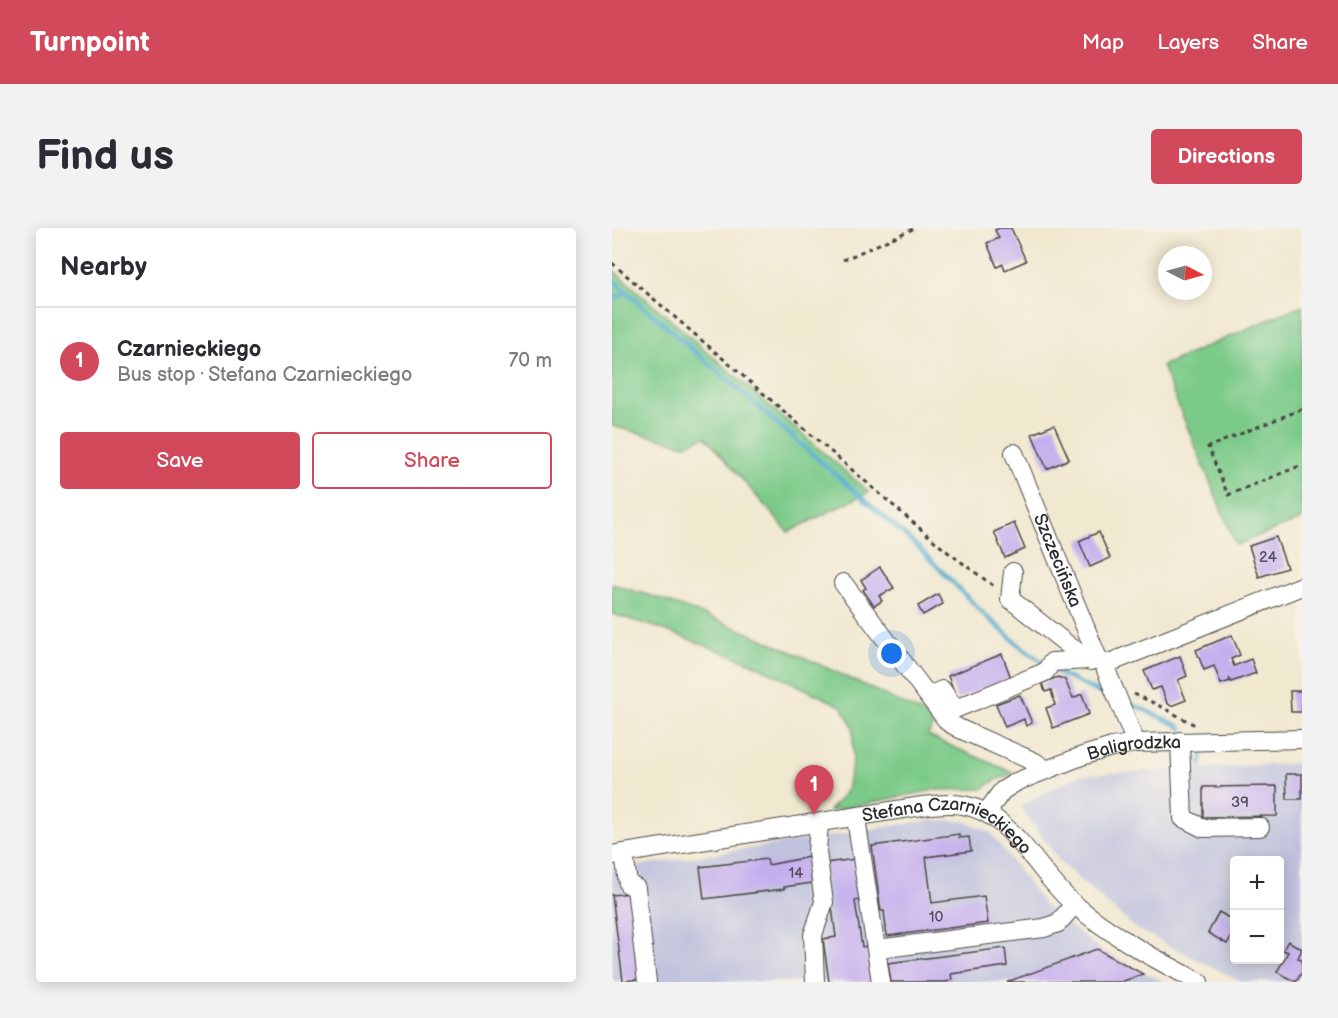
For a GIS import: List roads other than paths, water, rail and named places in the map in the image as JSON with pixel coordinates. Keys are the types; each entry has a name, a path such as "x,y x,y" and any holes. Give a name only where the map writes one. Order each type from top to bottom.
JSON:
{"street":[{"name":"Szczecińska","path":"1014,453 1097,656 1096,662 1115,691 1136,743"},
{"path":"1013,572 1010,599 1096,662"},
{"path":"843,583 948,722 1035,762 1047,770"},
{"path":"928,696 942,690 955,710 1045,672 1052,662 1096,662 1302,586"},
{"name":"Baligrodzka","path":"986,813 1002,791 1016,782 1112,747 1136,743 1180,741 1302,739"},
{"path":"1180,741 1183,818 1203,828 1260,827"},
{"name":"Stefana Czarnieckiego","path":"618,854 950,803 976,808 1008,828 1058,890 1074,905 1126,942 1198,982"},
{"path":"856,818 881,982"},
{"path":"814,982 813,935 824,902 817,852 819,823"},
{"path":"618,854 620,885 636,888 647,982"},
{"path":"877,949 1044,928 1058,923 1074,905"}],"waterway":[{"path":"612,279 915,544 985,615 1019,645 1044,663"},
{"path":"612,300 627,292"},
{"path":"1054,671 1108,697"},
{"path":"1132,704 1179,726 1182,730"},
{"path":"1201,765 1202,756"}],"place":[{"name":"Czarnieckiego","path":"814,815"}]}
